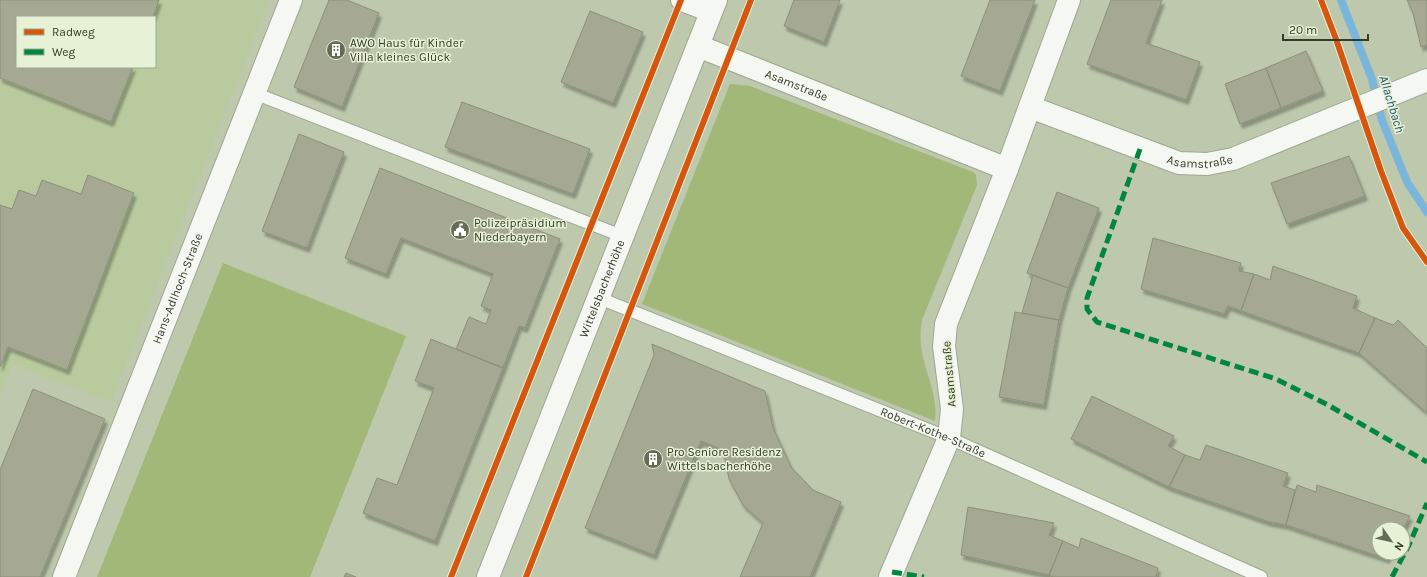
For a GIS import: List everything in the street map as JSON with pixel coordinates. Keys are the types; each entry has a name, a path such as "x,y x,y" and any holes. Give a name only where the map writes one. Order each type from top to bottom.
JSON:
{"street":[{"name":"Hans-Adlhoch-Straße","path":"64,577 291,0"},
{"path":"682,0 714,6"},
{"name":"Asamstraße","path":"890,577 949,438 952,409 944,346 946,324 1007,169 1069,0"},
{"name":"Wittelsbacherhöhe","path":"488,577 714,6"},
{"name":"Asamstraße","path":"698,46 1007,169"},
{"name":"Asamstraße","path":"1030,107 1179,163 1207,164 1233,159 1427,80"}],"lane":[{"path":"254,93 622,236"},
{"name":"Robert-Kothe-Straße","path":"599,298 949,438 1261,577"}],"shaded area":[{"path":"0,0 269,0 111,402 13,364 0,396"},
{"path":"730,84 750,86 973,172 976,175 977,185 922,320 920,334 921,347 934,395 935,421 642,304"},
{"path":"223,263 406,336 310,577 97,577"}],"building":[{"path":"0,0 159,0 153,16 16,16 16,68 133,68 111,122 0,78"},
{"name":"AWO Haus für Kinder Villa kleines Glück","path":"329,0 347,0 379,13 342,107 294,87"},
{"path":"794,0 840,0 824,42 784,26"},
{"path":"990,0 1035,0 1000,91 961,76"},
{"path":"1111,0 1162,0 1146,43 1200,62 1186,100 1087,64"},
{"path":"1407,0 1427,0 1427,44 1421,47 1413,13"},
{"path":"590,11 643,32 613,103 561,82"},
{"path":"1306,51 1323,91 1281,108 1266,68"},
{"path":"1266,68 1281,108 1240,124 1225,84"},
{"path":"462,102 590,149 573,194 445,147"},
{"path":"299,134 344,152 307,248 262,231"},
{"path":"1349,156 1365,196 1287,224 1271,183"},
{"path":"380,168 560,239 525,328 519,326 503,368 456,349 469,317 486,324 491,310 481,306 493,274 401,238 386,274 345,258"},
{"path":"88,175 134,193 67,370 8,347 0,367 0,205 12,209 19,190 36,196 42,180 81,194"},
{"path":"1057,192 1099,208 1068,288 1027,273"},
{"path":"1153,238 1241,263 1239,271 1254,274 1241,311 1228,306 1224,314 1141,289"},
{"path":"1273,266 1357,296 1353,308 1375,318 1359,353 1241,311 1254,274 1270,280"},
{"path":"1033,275 1068,288 1059,320 1022,313"},
{"path":"1015,312 1059,320 1044,405 999,397"},
{"path":"1375,318 1393,325 1398,320 1427,348 1427,413 1359,353"},
{"path":"431,339 503,368 435,541 363,513 377,478 397,485 434,388 415,381"},
{"name":"Pro Seniore Residenz Wittelsbacherhöhe","path":"652,344 765,391 773,428 791,467 813,490 841,502 810,577 740,577 763,523 743,505 729,479 723,450 701,441 654,555 585,528 654,355"},
{"path":"33,389 105,419 40,577 0,577 0,470"},
{"path":"1092,396 1174,436 1168,446 1185,455 1169,487 1071,439"},
{"path":"1206,445 1288,473 1283,486 1295,490 1286,525 1269,522 1169,487 1185,455 1200,460"},
{"path":"1297,485 1316,492 1317,485 1410,516 1407,521 1371,521 1371,554 1286,525"},
{"path":"968,507 1054,523 1049,535 1063,541 1049,575 961,555"},
{"path":"1081,538 1158,568 1156,577 1053,577 1049,575 1063,541 1079,548"},
{"path":"346,573 356,577 344,577"}],"waterway":[{"name":"Allachbach","path":"1341,0 1372,79 1382,120 1407,182 1427,212"}],"marked path":[{"path":"1140,149 1087,298 1087,309 1097,322 1276,379 1328,405 1427,462"},
{"path":"1392,577 1409,545 1427,503"},
{"path":"892,572 924,577"}],"cycle path":[{"path":"451,577 681,0"},
{"path":"526,577 751,0"},
{"path":"1321,0 1336,39 1381,171 1403,228 1427,262"}],"place":[{"name":"AWO Haus für Kinder Villa kleines Glück","path":"336,50"},
{"name":"Polizeipräsidium Niederbayern","path":"460,230"},
{"name":"Pro Seniore Residenz Wittelsbacherhöhe","path":"653,459"}]}
